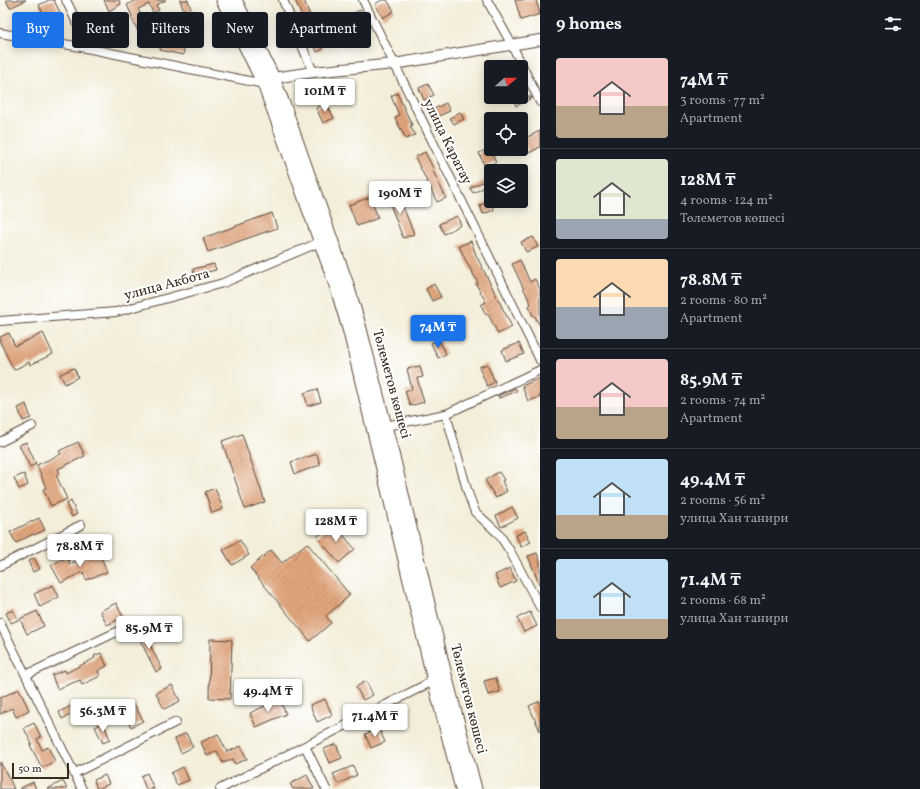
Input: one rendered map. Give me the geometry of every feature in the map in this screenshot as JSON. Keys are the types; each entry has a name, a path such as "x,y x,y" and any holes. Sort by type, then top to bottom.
{"main road":[{"name":"Төлеметов көшесі","path":"223,0 268,81"},
{"name":"Төлеметов көшесі","path":"235,0 268,81 360,328 385,426 440,678 462,789"},
{"name":"Төлеметов көшесі","path":"326,240 337,288 350,332 440,678 474,789"}],"street":[{"path":"66,0 72,13"},
{"path":"283,0 313,72"},
{"name":"улица Каратау","path":"363,0 540,360"},
{"path":"487,0 512,45 540,102"},
{"path":"0,33 72,45"},
{"path":"89,48 268,81 313,72 394,64 540,40"},
{"name":"улица Акбота","path":"0,321 116,312 223,283 326,240"},
{"path":"385,426 446,414 540,370"},
{"path":"446,414 468,493 475,512 499,534 510,551 540,607"},
{"path":"0,442 32,426"},
{"path":"0,566 81,525"},
{"path":"0,623 75,772 82,789"},
{"path":"26,675 124,628"},
{"path":"220,789 440,678"},
{"path":"75,772 176,722"},
{"path":"305,746 326,789"}],"building":[{"path":"6,0 26,0 10,8"},
{"path":"49,0 54,0 60,12 42,12 39,5"},
{"path":"104,0 119,0 121,4 109,11"},
{"path":"137,0 166,0 156,5 159,10 155,12 153,12 149,4 138,9 139,12 137,12 137,29 127,5"},
{"path":"180,0 188,0 192,12 184,12"},
{"path":"295,0 304,0 308,12 300,12"},
{"path":"382,0 387,0 394,11 383,18 375,4"},
{"path":"515,0 536,0 540,14 521,20"},
{"path":"160,48 184,48 183,55 160,50"},
{"path":"315,48 323,48 323,49 317,52"},
{"path":"428,84 434,95 424,100 419,88"},
{"path":"397,93 415,135 406,139 395,118 399,115 391,96"},
{"path":"326,103 334,118 323,123 316,108"},
{"path":"446,103 450,111 434,118 430,111"},
{"path":"460,112 464,119 454,124 450,118"},
{"path":"540,131 540,147 529,153 528,151 528,137"},
{"path":"484,151 484,156 493,156 496,162 484,165 479,153"},
{"path":"425,152 446,198 437,202 415,157"},
{"path":"484,181 484,188 473,193 470,188"},
{"path":"397,192 414,234 403,238 387,196"},
{"path":"370,197 378,218 357,226 349,205"},
{"path":"484,203 484,208 493,208 494,210 483,214 480,205"},
{"path":"272,213 277,228 208,252 203,238"},
{"path":"457,216 461,225 444,234 439,224"},
{"path":"533,237 538,247 526,252 521,242"},
{"path":"471,241 476,255 512,327 498,334 488,314 486,315 481,305 486,302 459,246"},
{"path":"520,260 530,282 535,279 540,289 540,326 535,316 533,316 529,306 531,304 512,264"},
{"path":"214,264 216,270 194,275 193,269"},
{"path":"434,284 441,297 432,301 426,289"},
{"path":"9,333 15,346 43,333 53,354 30,365 29,362 14,370 0,342 0,337"},
{"path":"439,340 446,354 438,358 431,343"},
{"path":"519,343 524,354 506,361 502,350"},
{"path":"487,364 495,382 487,386 479,367"},
{"path":"420,366 423,377 417,378 424,402 410,406 405,391 412,389 407,369"},
{"path":"74,368 78,377 65,384 60,374"},
{"path":"540,378 540,397 528,401 522,386"},
{"path":"515,388 517,391 499,398 498,396"},
{"path":"317,389 321,402 308,406 304,393"},
{"path":"26,404 31,418 23,421 18,408"},
{"path":"242,434 265,502 245,509 222,441"},
{"path":"26,442 36,464 30,467 19,445"},
{"path":"78,442 85,456 58,469 60,474 56,475 67,499 51,506 43,489 46,488 37,465 61,454 59,451"},
{"path":"317,454 320,465 295,474 291,462"},
{"path":"499,472 504,480 502,481 507,491 496,498 485,480"},
{"path":"24,474 28,485 19,489 14,478"},
{"path":"215,488 223,509 212,513 205,492"},
{"path":"71,501 77,514 72,517 66,504"},
{"path":"512,507 518,518 501,527 496,516"},
{"path":"39,518 45,530 34,535 33,534 16,543 10,532"},
{"path":"333,523 355,549 339,563 317,537"},
{"path":"525,531 531,542 521,547 516,535"},
{"path":"240,540 249,555 232,565 223,550"},
{"path":"307,543 350,595 326,616 331,623 310,641 250,568 271,550 282,563"},
{"path":"99,552 107,572 86,580 83,572 61,583 51,565 67,557 70,564"},
{"path":"537,553 540,561 540,586 528,556"},
{"path":"34,558 40,569 33,572 28,561"},
{"path":"510,568 516,581 500,588 495,575"},
{"path":"53,585 59,597 40,607 34,594"},
{"path":"116,603 123,617 107,625 100,611"},
{"path":"13,610 18,620 11,623 6,613"},
{"path":"37,611 44,626 27,634 20,619"},
{"path":"530,612 537,626 524,632 517,618"},
{"path":"142,629 162,669 156,672 136,632"},
{"path":"210,639 232,640 230,699 209,698"},
{"path":"101,653 107,666 98,671 100,676 82,685 80,680 57,689 52,675 65,670 66,673 95,658 94,656"},
{"path":"496,678 500,692 488,695 484,681"},
{"path":"366,681 373,695 363,700 356,687"},
{"path":"172,685 180,701 164,709 156,693"},
{"path":"19,689 29,710 16,717 12,708 0,714 0,698"},
{"path":"279,698 286,714 256,727 250,713 267,705 266,703"},
{"path":"325,699 332,715 317,722 310,705"},
{"path":"540,701 540,731 529,706"},
{"path":"75,704 79,711 62,719 59,712"},
{"path":"134,704 143,721 131,727 122,710"},
{"path":"34,723 41,737 37,739 42,750 48,747 55,761 42,768 30,745 32,744 24,728"},
{"path":"101,724 104,728 105,727 110,740 103,743 95,727"},
{"path":"379,729 385,742 371,748 365,734"},
{"path":"186,733 193,747 181,753 175,739"},
{"path":"218,734 227,752 241,746 247,759 235,764 233,759 223,763 217,751 207,756 201,742"},
{"path":"336,744 342,758 330,763 324,749"},
{"path":"0,762 10,780 14,789 0,789"},
{"path":"353,766 357,775 338,784 333,774"},
{"path":"183,767 189,780 177,785 171,773"},
{"path":"147,773 154,789 146,789 141,776"},
{"path":"105,775 109,784 97,789 94,780"},
{"path":"307,775 314,789 293,789 290,784"},
{"path":"63,781 67,789 47,789"},
{"path":"33,782 36,789 19,789"}]}
